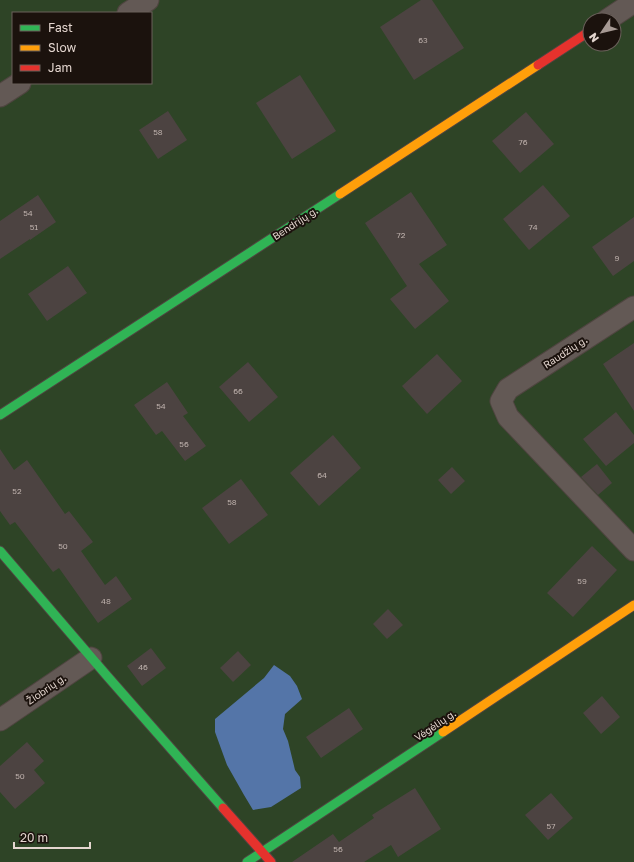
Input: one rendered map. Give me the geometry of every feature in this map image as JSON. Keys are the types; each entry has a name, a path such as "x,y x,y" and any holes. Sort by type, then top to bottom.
{"street":[{"path":"130,12 148,0"},
{"path":"618,12 634,2"},
{"name":"Bendrijų g.","path":"0,415 582,36"},
{"path":"0,96 18,84"},
{"name":"Raudžių g.","path":"634,307 508,389 501,402 508,417 634,550"},
{"path":"0,551 271,862"},
{"name":"Vėgėlių g.","path":"247,862 634,605"},
{"name":"Žiobrių g.","path":"0,720 92,658"}],"green space":[{"path":"0,0 634,0 634,862 0,862"}],"water":[{"path":"274,665 290,676 297,686 302,699 285,714 283,729 288,741 295,770 300,777 301,788 271,807 253,810 227,765 215,732 215,719 264,678"}],"building":[{"path":"421,0 432,0 464,48 414,80 380,27"},
{"path":"300,75 336,131 292,159 256,103"},
{"path":"168,111 187,140 158,159 139,130"},
{"path":"526,112 554,144 520,173 492,141"},
{"path":"543,185 570,216 529,250 503,219"},
{"path":"411,192 447,245 419,264 449,301 415,329 390,299 407,286 365,223"},
{"path":"38,195 56,222 0,259 0,221"},
{"path":"634,217 634,261 613,276 592,247"},
{"path":"68,266 87,293 47,321 28,294"},
{"path":"634,343 634,411 603,364"},
{"path":"437,354 462,381 427,414 402,386"},
{"path":"248,362 278,397 249,422 219,387"},
{"path":"167,382 188,413 183,416 206,446 185,461 162,431 156,435 134,405"},
{"path":"616,412 634,435 634,443 606,466 583,439"},
{"path":"333,435 361,468 319,506 290,473"},
{"path":"0,449 14,470 27,460 65,514 69,511 93,542 81,551 105,585 116,576 132,599 98,623 59,568 53,572 15,522 10,525 0,511"},
{"path":"597,464 612,483 598,495 581,477"},
{"path":"452,467 465,481 451,494 438,480"},
{"path":"241,479 268,515 229,544 202,508"},
{"path":"592,546 617,570 573,617 547,593"},
{"path":"388,609 403,625 387,639 373,624"},
{"path":"151,648 166,668 142,686 127,666"},
{"path":"238,651 251,665 233,682 220,668"},
{"path":"602,696 620,717 601,734 583,713"},
{"path":"349,708 363,729 321,758 306,737"},
{"path":"27,742 44,761 34,770 45,783 15,809 0,792 0,766"},
{"path":"415,788 441,829 398,857 391,845 364,862 292,862 333,834 339,842 374,818 372,815"},
{"path":"551,793 573,818 548,840 525,815"}],"traffic: fast":[{"path":"0,415 340,194"},
{"path":"0,551 223,808"},
{"path":"247,862 443,732"}],"traffic: slow":[{"path":"340,194 538,65"},
{"path":"443,732 634,605"}],"traffic: jam":[{"path":"538,65 582,36"},
{"path":"223,808 271,862"}]}
